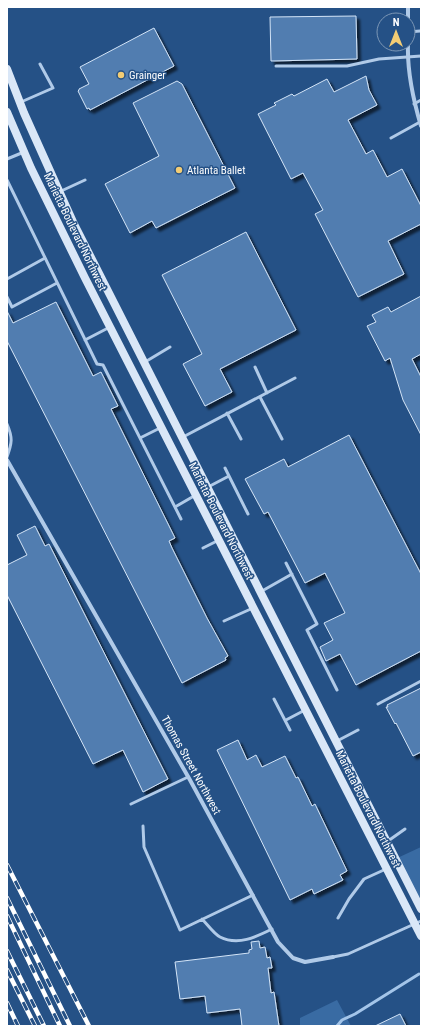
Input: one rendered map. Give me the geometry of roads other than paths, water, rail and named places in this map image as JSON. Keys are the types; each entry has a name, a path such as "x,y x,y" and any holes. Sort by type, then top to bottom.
{"main road":[{"path":"7,69 20,103 73,222 421,909"},
{"name":"Marietta Boulevard Northwest","path":"7,112 49,205 110,327 386,869 418,922 421,936"}],"street":[{"path":"408,52 408,70 414,104 420,124"},
{"name":"Thomas Street Northwest","path":"7,459 188,777 278,942 293,958 305,962 333,957"}],"lane":[{"path":"276,66 347,66 380,59 421,56"},
{"path":"20,103 53,88 40,64"},
{"path":"414,104 421,100"},
{"path":"391,138 420,124"},
{"path":"7,159 24,152"},
{"path":"7,180 97,364 103,364 181,519"},
{"path":"59,192 85,180"},
{"path":"7,279 45,258"},
{"path":"7,297 12,307 57,283"},
{"path":"85,340 110,327"},
{"path":"145,362 170,347"},
{"path":"256,367 267,393"},
{"path":"182,436 295,378"},
{"path":"260,396 282,439"},
{"path":"227,414 241,439"},
{"path":"7,424 11,434 12,444 7,459"},
{"path":"140,438 161,427"},
{"path":"225,468 248,514"},
{"path":"208,487 229,476"},
{"path":"175,506 196,495"},
{"path":"203,548 219,540"},
{"path":"286,563 317,624 307,630 337,690"},
{"path":"260,592 292,574"},
{"path":"224,622 253,608"},
{"path":"378,704 421,681"},
{"path":"274,698 290,730"},
{"path":"286,720 305,710"},
{"path":"335,741 358,730"},
{"path":"131,804 188,777"},
{"path":"143,826 144,847 180,930 253,895"},
{"path":"387,842 405,829"},
{"path":"338,918 349,899 364,879 386,869"},
{"path":"202,919 219,937 237,941 255,937 272,929"},
{"name":"Thomas Street Northwest","path":"333,957 348,954 418,922"}],"waterway":[{"path":"337,1026 342,1020 355,1014 419,974"}],"railway":[{"path":"7,865 89,1026"},
{"path":"7,898 70,1026"},
{"path":"7,916 60,1026"},
{"path":"7,951 44,1026"},
{"path":"7,970 35,1026"},
{"path":"7,1003 18,1026"}],"place":[{"name":"Grainger","path":"121,75"},
{"name":"Atlanta Ballet","path":"179,170"}]}
